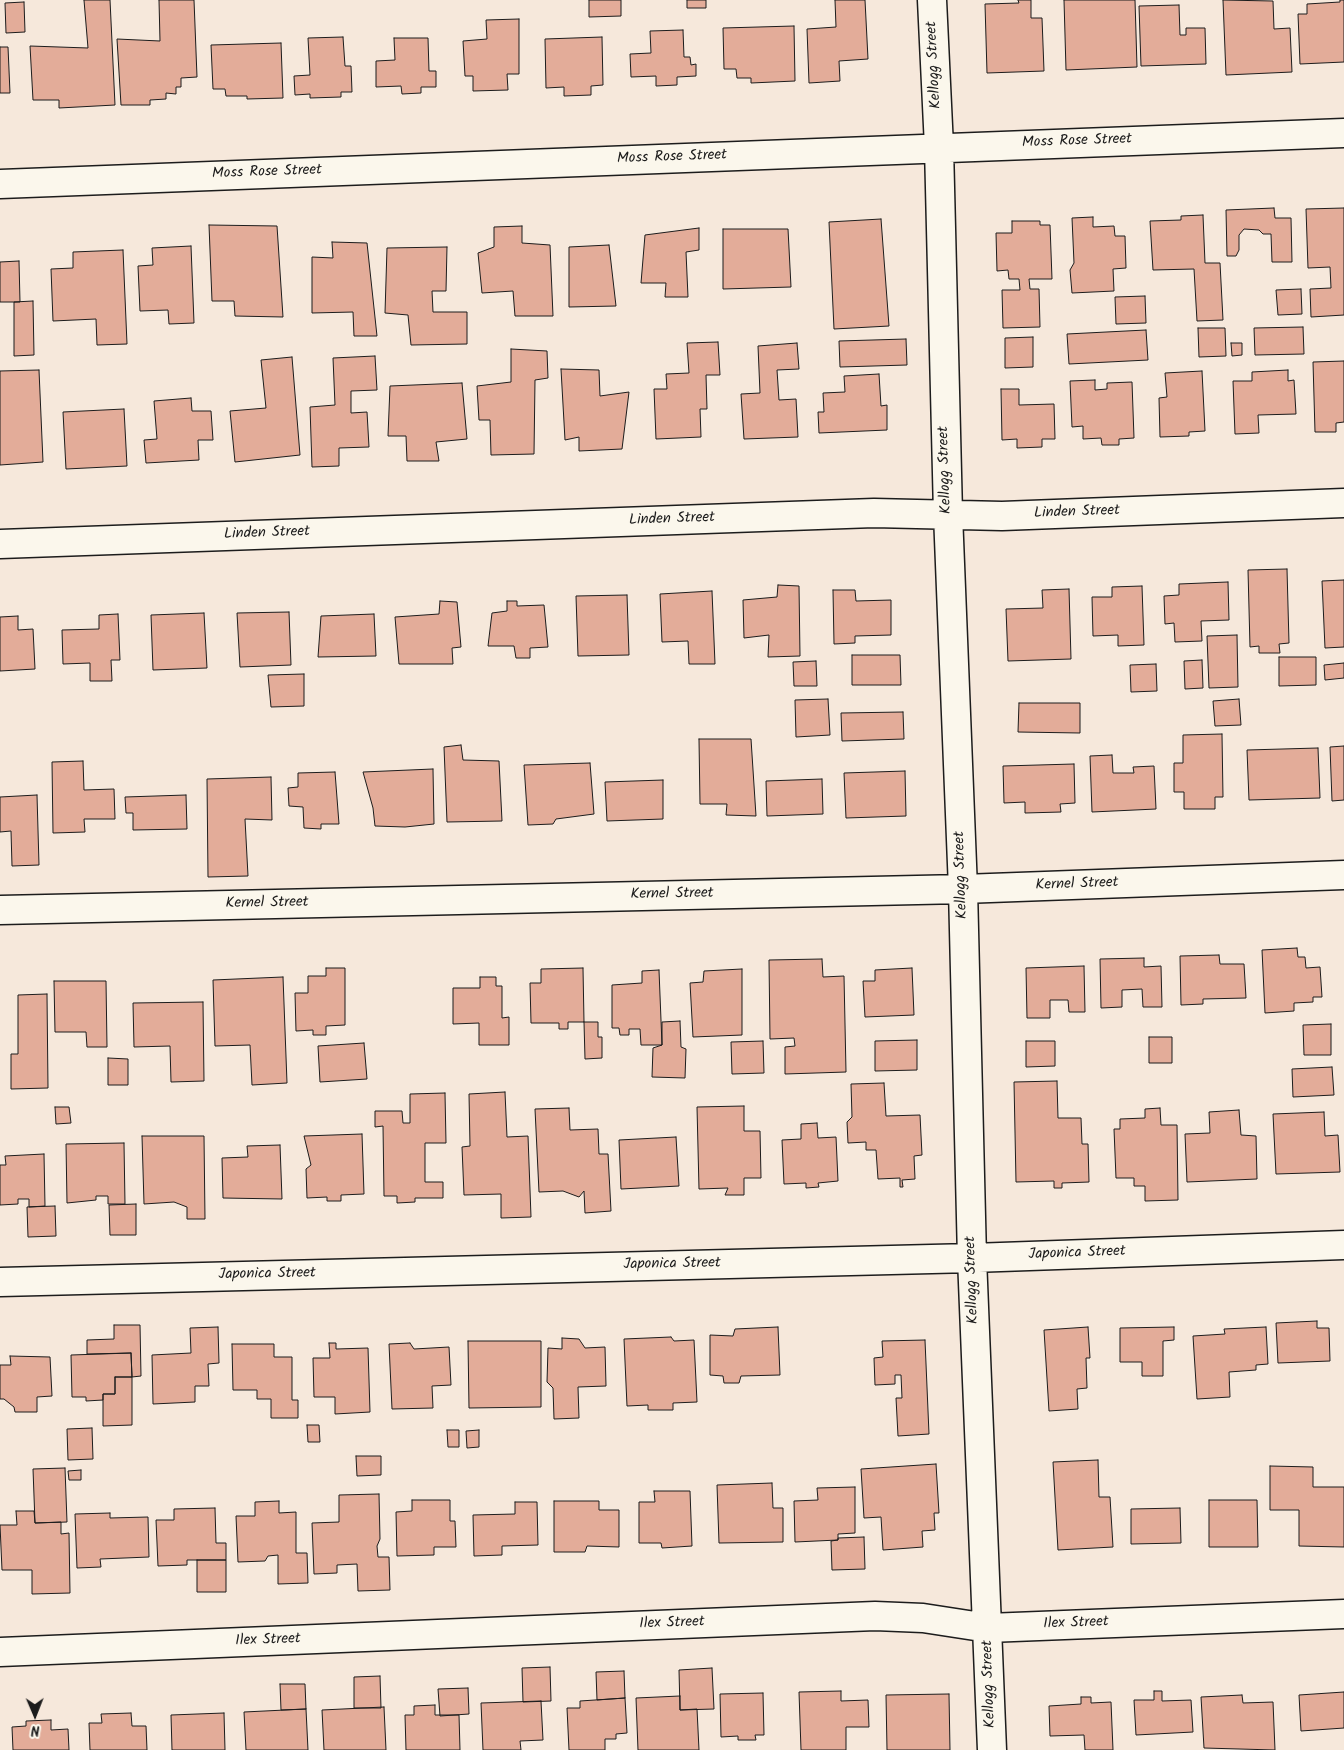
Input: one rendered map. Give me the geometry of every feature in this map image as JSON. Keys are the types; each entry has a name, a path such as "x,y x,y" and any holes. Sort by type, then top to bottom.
{"street":[{"name":"Kellogg Street","path":"932,0 939,147 948,514 963,889 972,1258 992,1750"},
{"name":"Moss Rose Street","path":"0,184 1344,133"},
{"name":"Linden Street","path":"0,544 874,513 1002,516 1344,503"},
{"name":"Kernel Street","path":"0,910 963,889 1344,875"},
{"name":"Japonica Street","path":"0,1282 972,1258 1344,1244"},
{"name":"Ilex Street","path":"0,1652 875,1616 922,1618 988,1628 1344,1614"}],"building":[{"path":"84,0 110,0 115,105 59,108 59,100 33,100 30,46 88,48"},
{"path":"159,0 194,0 197,77 181,78 181,87 176,87 176,94 166,93 166,99 150,100 150,105 121,105 117,39 160,41"},
{"path":"589,0 621,0 621,16 589,17"},
{"path":"687,0 706,0 706,8 687,8"},
{"path":"835,0 865,0 868,59 839,61 840,81 809,83 807,29 836,27"},
{"path":"1018,0 1031,0 1031,18 1042,18 1044,71 987,73 985,4 1019,3"},
{"path":"1064,0 1135,0 1137,67 1066,70"},
{"path":"1223,0 1273,1 1274,29 1290,28 1292,72 1226,75"},
{"path":"1340,0 1344,0 1344,62 1300,64 1298,14 1307,14 1307,4 1340,2"},
{"path":"24,2 25,32 6,33 5,3"},
{"path":"1179,5 1180,35 1186,35 1186,28 1205,28 1206,64 1141,66 1139,6"},
{"path":"519,19 519,74 507,74 508,90 473,91 473,76 465,76 463,41 487,39 486,20"},
{"path":"794,26 795,81 751,83 751,78 737,78 736,69 724,69 723,28"},
{"path":"683,30 684,57 690,57 691,65 696,64 696,76 677,77 677,85 656,86 656,76 631,77 630,54 651,53 650,31"},
{"path":"343,37 345,66 351,66 352,92 341,92 341,97 310,98 310,94 295,95 294,76 310,75 308,38"},
{"path":"602,37 603,85 591,86 591,95 564,96 564,87 546,88 545,39"},
{"path":"394,38 428,38 429,71 436,71 436,87 421,87 421,93 402,94 401,86 376,87 376,61 395,60"},
{"path":"281,43 283,98 247,99 247,96 226,96 225,89 213,89 211,45"},
{"path":"0,47 8,47 10,93 0,93"},
{"path":"1274,208 1275,218 1291,218 1292,262 1272,262 1271,234 1263,234 1259,230 1244,229 1239,235 1239,250 1236,256 1227,256 1226,210"},
{"path":"1344,208 1344,315 1311,317 1310,289 1331,288 1330,267 1308,268 1306,209"},
{"path":"1203,215 1205,263 1220,263 1223,320 1197,321 1194,269 1153,270 1150,221 1181,220 1181,216"},
{"path":"1093,217 1093,227 1114,226 1115,236 1125,236 1126,268 1113,269 1114,291 1072,293 1070,270 1074,263 1072,218"},
{"path":"881,219 889,326 834,329 829,222"},
{"path":"1012,221 1040,221 1040,225 1050,225 1052,279 1029,279 1030,289 1039,289 1040,327 1003,328 1002,290 1020,290 1019,279 1009,279 1008,270 997,271 996,233 1012,233"},
{"path":"209,225 277,226 283,317 235,316 234,301 212,301"},
{"path":"522,226 522,243 550,245 553,316 515,316 513,291 482,293 478,253 494,247 494,227"},
{"path":"699,228 699,250 686,252 688,297 665,297 666,283 641,283 645,235"},
{"path":"723,229 788,229 791,287 723,289"},
{"path":"332,242 367,243 377,336 354,336 353,312 312,313 312,257 333,258"},
{"path":"609,245 616,306 569,307 569,247"},
{"path":"191,246 194,323 169,324 168,310 140,311 138,266 153,265 152,248"},
{"path":"447,247 446,291 432,291 433,312 467,312 467,344 411,345 408,315 385,313 387,248"},
{"path":"123,250 127,344 97,345 96,319 53,321 51,269 73,268 73,252"},
{"path":"19,261 20,302 0,302 0,262"},
{"path":"1301,289 1302,314 1278,315 1276,290"},
{"path":"1145,296 1146,323 1116,324 1115,297"},
{"path":"33,301 34,355 14,356 14,302"},
{"path":"1303,327 1304,354 1255,355 1254,328"},
{"path":"1198,328 1225,328 1226,356 1199,357"},
{"path":"1146,330 1148,360 1069,364 1067,334"},
{"path":"1033,337 1033,367 1005,368 1005,338"},
{"path":"906,339 907,365 840,367 839,341"},
{"path":"718,342 720,375 706,375 707,409 700,409 701,437 656,439 654,389 667,389 666,374 689,373 687,343"},
{"path":"797,343 799,369 777,370 779,400 796,399 798,437 744,439 741,394 760,393 758,346"},
{"path":"1231,343 1242,343 1242,355 1232,356"},
{"path":"511,349 547,351 548,378 535,380 534,454 491,455 490,420 479,420 477,386 511,382"},
{"path":"375,356 377,390 351,391 351,413 367,412 369,447 339,448 339,466 312,467 310,407 335,405 333,358"},
{"path":"292,357 300,455 235,462 230,411 266,408 261,360"},
{"path":"1344,361 1344,422 1336,423 1336,432 1315,432 1313,362"},
{"path":"561,369 599,370 600,396 629,392 622,449 579,451 579,437 565,440"},
{"path":"39,370 43,462 0,465 0,371"},
{"path":"1288,370 1288,381 1294,380 1296,414 1258,415 1259,433 1235,434 1233,381 1252,381 1252,372"},
{"path":"1202,371 1205,431 1189,432 1189,436 1160,437 1159,398 1167,397 1165,373"},
{"path":"879,374 881,406 887,405 887,430 819,433 818,412 824,412 823,393 845,392 844,376"},
{"path":"1095,380 1095,390 1107,389 1107,383 1132,382 1134,438 1119,439 1119,445 1102,445 1101,438 1083,439 1083,426 1072,427 1070,381"},
{"path":"462,383 467,439 436,442 439,461 407,461 406,436 388,436 390,386"},
{"path":"1001,389 1019,389 1019,405 1054,404 1055,439 1042,439 1042,447 1017,448 1017,439 1002,440"},
{"path":"191,398 192,411 211,411 213,440 198,440 199,460 146,463 144,440 157,439 154,401"},
{"path":"124,409 127,466 66,469 63,412"},
{"path":"1287,569 1289,643 1279,644 1280,653 1259,653 1259,646 1250,647 1248,570"},
{"path":"1344,580 1344,647 1325,648 1322,581"},
{"path":"1228,582 1229,620 1201,621 1202,641 1175,642 1174,623 1165,624 1164,596 1179,595 1179,584"},
{"path":"778,585 799,586 800,656 768,657 769,635 744,638 743,600 777,597"},
{"path":"1142,586 1144,645 1118,646 1118,635 1093,636 1092,597 1112,597 1112,587"},
{"path":"1069,589 1071,659 1008,661 1006,609 1043,608 1042,590"},
{"path":"833,590 855,590 856,601 891,600 891,635 855,636 855,643 834,644"},
{"path":"712,591 715,664 689,664 688,641 662,642 660,594"},
{"path":"627,595 629,655 578,656 576,596"},
{"path":"440,601 457,602 461,647 452,648 453,664 399,664 395,617 439,614"},
{"path":"507,601 517,601 517,606 544,605 548,647 530,648 530,658 516,658 514,646 488,646 492,613 507,611"},
{"path":"289,612 291,665 240,667 237,613"},
{"path":"204,613 207,668 153,670 151,615"},
{"path":"118,614 120,660 111,660 112,681 90,681 90,663 63,664 62,630 99,629 99,615"},
{"path":"374,614 376,656 318,657 321,616"},
{"path":"18,616 18,630 33,629 35,669 0,671 0,617"},
{"path":"1237,635 1238,687 1209,688 1207,636"},
{"path":"852,655 900,655 901,685 852,685"},
{"path":"1279,657 1316,657 1316,685 1279,686"},
{"path":"1202,660 1203,688 1185,689 1184,661"},
{"path":"816,661 817,686 794,686 793,662"},
{"path":"1344,663 1344,678 1325,680 1324,665"},
{"path":"1156,664 1157,691 1131,692 1130,665"},
{"path":"304,674 304,706 271,707 268,675"},
{"path":"828,699 830,735 796,737 795,700"},
{"path":"1239,699 1241,725 1215,726 1213,701"},
{"path":"1019,703 1080,703 1080,733 1018,732"},
{"path":"903,712 904,739 842,741 841,713"},
{"path":"1222,734 1223,797 1215,797 1215,809 1184,809 1184,792 1174,792 1174,763 1183,763 1183,735"},
{"path":"699,739 751,739 756,816 726,815 727,804 700,804"},
{"path":"461,745 463,760 499,761 502,821 447,822 444,747"},
{"path":"1344,746 1344,800 1332,801 1330,747"},
{"path":"1318,748 1320,798 1249,800 1247,750"},
{"path":"1112,755 1113,773 1134,773 1133,767 1154,766 1156,809 1092,812 1090,756"},
{"path":"83,761 84,790 114,789 115,819 84,819 85,832 53,833 52,762"},
{"path":"590,763 594,814 556,819 553,824 528,825 524,765"},
{"path":"1074,764 1075,803 1060,804 1061,812 1025,813 1025,802 1004,803 1003,766"},
{"path":"433,769 434,824 405,827 375,826 373,808 363,772"},
{"path":"905,771 906,816 846,818 844,773"},
{"path":"335,772 339,824 321,824 321,829 304,828 303,807 289,806 288,788 298,787 298,773"},
{"path":"271,777 272,820 245,819 248,876 208,877 207,779"},
{"path":"822,779 823,814 767,816 766,781"},
{"path":"663,780 663,819 607,821 605,782"},
{"path":"37,795 39,865 12,866 11,831 0,832 0,797"},
{"path":"186,795 187,829 133,830 133,813 126,813 125,797"},
{"path":"1297,948 1298,957 1305,957 1306,968 1320,967 1322,997 1313,997 1313,1002 1294,1003 1294,1011 1265,1013 1262,950"},
{"path":"1219,955 1220,964 1244,964 1246,998 1203,999 1203,1004 1181,1005 1180,956"},
{"path":"1144,958 1144,967 1161,966 1162,1007 1143,1007 1142,989 1122,990 1122,1007 1101,1008 1100,959"},
{"path":"822,959 823,977 844,976 846,1072 785,1074 785,1047 795,1046 794,1038 770,1039 769,960"},
{"path":"1084,966 1085,1012 1069,1012 1068,1000 1050,1000 1050,1018 1027,1018 1026,968"},
{"path":"326,968 345,968 345,1025 326,1026 326,1035 313,1035 313,1030 296,1031 295,993 308,993 308,976 326,976"},
{"path":"583,968 584,1022 568,1022 568,1029 559,1029 559,1023 531,1023 530,983 541,983 541,969"},
{"path":"912,968 914,1015 865,1017 863,981 875,981 875,970"},
{"path":"742,969 742,1035 693,1037 690,983 703,982 704,971"},
{"path":"659,970 662,1045 641,1045 640,1029 629,1029 629,1035 620,1035 619,1028 612,1028 612,985 642,983 642,971"},
{"path":"283,977 287,1083 252,1085 250,1045 215,1046 213,980"},
{"path":"480,977 496,977 496,986 502,986 502,1018 509,1017 509,1045 479,1045 479,1023 453,1024 453,988 480,988"},
{"path":"54,981 106,981 107,1047 87,1047 86,1032 55,1032"},
{"path":"47,994 48,1088 11,1089 11,1054 18,1054 18,995"},
{"path":"203,1002 204,1081 171,1082 170,1046 134,1047 133,1003"},
{"path":"680,1021 681,1047 686,1049 685,1078 652,1077 653,1048 662,1045 662,1022"},
{"path":"584,1022 598,1022 598,1037 602,1037 602,1058 585,1059"},
{"path":"1331,1024 1331,1055 1304,1055 1303,1025"},
{"path":"1149,1037 1172,1037 1172,1063 1149,1063"},
{"path":"917,1040 917,1070 875,1071 875,1041"},
{"path":"763,1041 764,1073 732,1074 731,1042"},
{"path":"1026,1041 1055,1041 1055,1066 1026,1067"},
{"path":"364,1043 367,1079 320,1082 318,1046"},
{"path":"108,1058 128,1059 128,1085 108,1085"},
{"path":"1332,1067 1334,1095 1293,1097 1292,1069"},
{"path":"1057,1081 1058,1118 1081,1118 1082,1144 1088,1144 1089,1182 1062,1183 1062,1188 1054,1188 1054,1181 1016,1182 1014,1082"},
{"path":"884,1083 886,1116 920,1115 922,1155 914,1156 915,1179 902,1180 903,1187 900,1187 900,1178 878,1179 876,1150 866,1150 866,1142 848,1143 847,1122 852,1117 851,1084"},
{"path":"505,1092 507,1137 528,1136 531,1217 501,1218 501,1194 464,1195 462,1147 470,1146 469,1094"},
{"path":"445,1093 446,1143 425,1143 425,1182 443,1182 443,1198 415,1198 415,1202 397,1203 397,1196 384,1196 383,1126 375,1127 375,1111 402,1111 403,1123 410,1123 410,1094"},
{"path":"744,1106 744,1131 760,1131 761,1178 744,1178 744,1195 725,1195 728,1188 699,1189 697,1107"},
{"path":"55,1107 69,1107 71,1123 56,1124"},
{"path":"569,1108 570,1130 598,1129 599,1154 608,1154 611,1211 585,1213 584,1191 579,1197 563,1191 539,1192 535,1109"},
{"path":"1160,1108 1161,1125 1177,1125 1178,1200 1145,1201 1145,1186 1134,1186 1134,1178 1116,1178 1114,1129 1120,1129 1120,1119 1145,1118 1145,1109"},
{"path":"1239,1110 1241,1135 1256,1136 1257,1179 1187,1182 1185,1134 1210,1133 1209,1112"},
{"path":"1324,1112 1325,1136 1338,1135 1340,1172 1276,1174 1273,1114"},
{"path":"817,1123 818,1138 836,1137 838,1181 818,1183 819,1187 806,1188 806,1183 784,1184 782,1140 801,1139 801,1124"},
{"path":"362,1134 364,1194 341,1195 341,1201 327,1201 327,1197 307,1198 306,1169 311,1165 304,1136"},
{"path":"142,1136 204,1136 205,1219 187,1219 187,1207 174,1202 144,1204"},
{"path":"676,1137 679,1186 621,1189 619,1140"},
{"path":"124,1143 125,1204 108,1204 108,1196 96,1196 96,1200 67,1203 66,1144"},
{"path":"280,1145 282,1199 223,1198 222,1158 248,1157 247,1146"},
{"path":"44,1154 45,1206 29,1207 29,1199 18,1199 18,1204 0,1205 0,1165 6,1165 5,1156"},
{"path":"136,1204 136,1235 110,1235 109,1205"},
{"path":"55,1206 56,1236 28,1237 27,1207"},
{"path":"1317,1321 1317,1328 1329,1328 1330,1361 1278,1363 1276,1323"},
{"path":"114,1325 140,1325 141,1376 132,1377 131,1353 87,1354 87,1340 114,1339"},
{"path":"218,1327 219,1363 208,1364 209,1386 195,1386 195,1402 153,1404 152,1355 191,1353 190,1328"},
{"path":"778,1327 780,1375 741,1376 739,1383 724,1383 723,1376 710,1375 710,1335 733,1336 735,1329"},
{"path":"1088,1327 1090,1358 1086,1358 1087,1388 1077,1389 1078,1409 1049,1411 1044,1330"},
{"path":"1174,1327 1174,1340 1163,1341 1163,1376 1142,1376 1142,1362 1120,1362 1120,1328"},
{"path":"1266,1327 1268,1364 1256,1365 1256,1370 1229,1372 1230,1397 1197,1399 1193,1336 1225,1334 1224,1329"},
{"path":"671,1337 674,1341 694,1340 697,1402 673,1403 673,1410 648,1410 648,1405 627,1406 624,1339"},
{"path":"562,1338 579,1339 585,1348 605,1347 606,1386 578,1387 579,1418 554,1419 553,1388 547,1382 548,1348 562,1349"},
{"path":"925,1340 929,1434 898,1436 896,1398 902,1398 901,1375 895,1375 895,1384 875,1385 874,1358 883,1357 882,1341"},
{"path":"468,1341 541,1341 541,1407 469,1408"},
{"path":"329,1343 336,1343 336,1349 368,1348 370,1412 335,1414 335,1397 314,1397 313,1358 330,1358"},
{"path":"410,1343 414,1349 449,1347 451,1385 432,1386 433,1408 392,1409 389,1344"},
{"path":"232,1344 274,1344 274,1357 292,1357 292,1400 298,1400 298,1418 271,1418 271,1399 257,1399 257,1390 233,1390"},
{"path":"131,1353 132,1377 115,1377 115,1394 103,1394 103,1400 86,1401 86,1397 72,1397 71,1355"},
{"path":"10,1356 50,1357 52,1396 37,1397 37,1412 15,1412 14,1407 4,1399 0,1399 0,1365 11,1365"},
{"path":"115,1377 132,1377 132,1425 103,1426 103,1394 115,1394"},
{"path":"307,1425 319,1425 320,1442 308,1442"},
{"path":"92,1428 93,1459 68,1460 67,1429"},
{"path":"447,1430 459,1430 459,1447 448,1447"},
{"path":"479,1430 479,1447 467,1448 466,1431"},
{"path":"356,1456 381,1456 381,1475 357,1476"},
{"path":"1098,1460 1099,1497 1110,1497 1113,1547 1058,1550 1053,1462"},
{"path":"936,1464 939,1513 934,1513 935,1530 922,1531 923,1547 883,1550 881,1517 864,1518 861,1469"},
{"path":"1270,1466 1313,1467 1313,1487 1344,1487 1344,1547 1299,1546 1299,1510 1270,1510"},
{"path":"65,1468 67,1522 35,1523 33,1469"},
{"path":"81,1470 81,1480 69,1480 68,1471"},
{"path":"772,1483 773,1508 783,1508 783,1542 719,1543 717,1485"},
{"path":"855,1487 855,1533 838,1534 838,1540 795,1542 794,1501 818,1500 817,1488"},
{"path":"654,1491 690,1491 692,1546 662,1548 661,1543 639,1543 639,1502 655,1502"},
{"path":"379,1494 380,1539 377,1546 378,1557 389,1557 390,1590 358,1591 357,1564 337,1565 337,1573 314,1574 312,1523 339,1522 339,1495"},
{"path":"412,1500 450,1500 450,1521 455,1521 456,1547 434,1547 434,1555 397,1556 396,1512 412,1511"},
{"path":"1209,1500 1257,1500 1258,1547 1209,1547"},
{"path":"279,1501 279,1513 296,1512 296,1553 307,1553 308,1583 278,1584 278,1555 268,1556 265,1561 238,1562 236,1516 255,1516 255,1502"},
{"path":"554,1501 599,1501 599,1510 619,1510 619,1547 587,1546 585,1552 554,1552"},
{"path":"515,1502 537,1502 538,1545 502,1546 502,1555 474,1556 473,1515 515,1514"},
{"path":"215,1508 216,1543 226,1543 226,1560 187,1560 187,1565 158,1566 156,1520 174,1520 174,1509"},
{"path":"1180,1508 1181,1543 1131,1544 1131,1509"},
{"path":"16,1511 34,1511 35,1523 61,1522 61,1534 69,1533 70,1593 32,1594 32,1570 2,1570 0,1525 17,1525"},
{"path":"110,1513 110,1518 148,1517 149,1557 100,1559 101,1567 77,1568 75,1514"},
{"path":"864,1537 865,1569 832,1570 831,1541 838,1540 838,1538"},
{"path":"197,1560 226,1560 226,1592 197,1592"},
{"path":"550,1667 551,1701 523,1702 522,1668"},
{"path":"712,1668 714,1709 680,1710 679,1670"},
{"path":"624,1671 625,1698 597,1700 596,1672"},
{"path":"380,1676 381,1708 354,1708 354,1677"},
{"path":"280,1684 305,1684 306,1709 281,1710"},
{"path":"468,1688 469,1714 440,1716 438,1689"},
{"path":"841,1691 841,1701 868,1700 869,1727 846,1727 846,1750 801,1750 799,1692"},
{"path":"1154,1691 1162,1691 1162,1701 1191,1700 1193,1732 1136,1735 1134,1700 1154,1700"},
{"path":"1344,1692 1344,1728 1301,1731 1299,1695"},
{"path":"763,1693 764,1735 755,1735 756,1740 738,1740 738,1736 721,1737 720,1694"},
{"path":"949,1694 950,1750 887,1750 886,1695"},
{"path":"1242,1695 1243,1703 1273,1702 1275,1750 1204,1748 1201,1697"},
{"path":"680,1696 680,1710 697,1709 699,1750 638,1750 636,1698"},
{"path":"1081,1697 1091,1697 1091,1703 1111,1702 1113,1750 1085,1750 1084,1735 1050,1736 1049,1706 1081,1704"},
{"path":"625,1698 627,1733 616,1734 616,1739 605,1739 605,1750 569,1750 567,1708 580,1708 580,1701"},
{"path":"541,1701 543,1740 520,1741 521,1750 483,1750 481,1703"},
{"path":"435,1705 435,1715 459,1715 460,1750 406,1750 405,1715 414,1715 414,1706"},
{"path":"384,1707 386,1750 324,1750 322,1710"},
{"path":"306,1709 308,1750 246,1750 244,1712"},
{"path":"131,1713 132,1726 146,1726 147,1750 90,1750 89,1723 102,1723 101,1714"},
{"path":"224,1713 225,1750 172,1750 171,1715"},
{"path":"51,1720 51,1730 68,1729 69,1750 13,1750 12,1727 26,1726 26,1721"}]}
